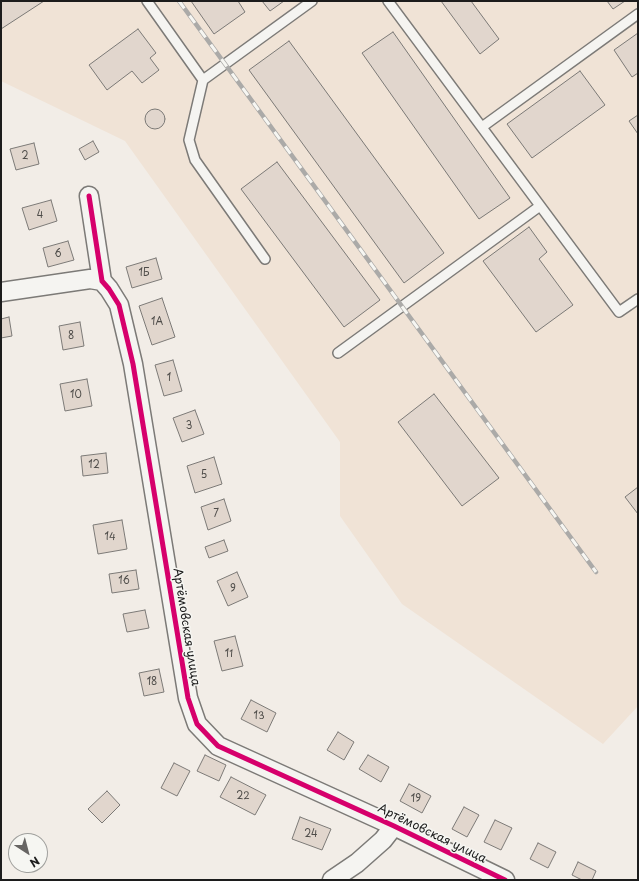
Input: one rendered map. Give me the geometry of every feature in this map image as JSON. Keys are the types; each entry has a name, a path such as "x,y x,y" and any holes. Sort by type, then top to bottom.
{"street":[{"name":"Артёмовская улица","path":"89,196 102,282 109,289 119,305 132,364 188,698 196,724 218,746 394,826 505,880"},
{"path":"1,292 90,279 102,282"},
{"path":"332,880 357,863 383,840 394,826"}],"lane":[{"path":"147,1 203,80"},
{"path":"265,259 195,160 191,151 190,140 203,80 312,1"},
{"path":"388,1 620,312 638,299"},
{"path":"482,127 638,14"},
{"path":"338,354 540,206"}],"shaded area":[{"path":"1,1 638,1 638,706 603,744 402,604 340,516 340,442 125,141 1,81"}],"building":[{"path":"1,1 44,1 1,29"},
{"path":"191,1 238,1 245,12 214,34"},
{"path":"262,1 284,1 270,11"},
{"path":"441,1 471,1 499,39 480,54"},
{"path":"607,1 625,1 613,9"},
{"path":"138,29 156,53 150,58 159,70 142,83 132,71 107,90 89,65"},
{"path":"393,32 510,198 479,219 362,53"},
{"path":"638,33 638,73 632,77 614,50"},
{"path":"289,41 444,253 404,283 249,70"},
{"path":"580,71 605,105 532,158 507,124"},
{"path":"155,109 162,112 165,119 162,126 155,129 148,126 145,119 148,112"},
{"path":"638,115 638,134 629,121"},
{"path":"93,141 99,152 85,160 79,149"},
{"path":"34,143 39,164 16,170 10,149"},
{"path":"277,162 380,300 344,327 241,189"},
{"path":"51,200 57,221 29,230 22,208"},
{"path":"529,227 547,252 539,259 573,305 536,332 483,261"},
{"path":"68,241 74,260 48,267 43,248"},
{"path":"156,258 162,279 132,288 126,267"},
{"path":"162,298 175,337 152,345 139,306"},
{"path":"9,317 12,336 1,338 1,319"},
{"path":"80,322 84,346 63,350 59,326"},
{"path":"173,360 182,391 164,396 155,365"},
{"path":"87,379 92,406 65,411 60,384"},
{"path":"434,394 499,478 462,506 398,422"},
{"path":"195,410 204,434 182,442 173,418"},
{"path":"106,453 108,473 83,476 81,456"},
{"path":"214,457 222,484 195,493 187,466"},
{"path":"638,487 638,514 625,497"},
{"path":"224,499 231,521 208,530 201,507"},
{"path":"122,520 127,549 98,554 93,525"},
{"path":"224,540 228,551 209,558 205,547"},
{"path":"136,570 139,589 112,593 109,574"},
{"path":"237,572 248,597 228,606 217,581"},
{"path":"145,610 149,628 127,632 123,614"},
{"path":"235,636 243,666 222,671 214,641"},
{"path":"159,669 164,692 144,696 139,673"},
{"path":"251,700 276,713 267,732 241,719"},
{"path":"338,732 354,742 344,760 327,750"},
{"path":"205,755 226,765 219,781 197,771"},
{"path":"368,755 389,767 381,782 359,769"},
{"path":"174,763 190,771 177,796 161,788"},
{"path":"231,777 266,795 255,815 220,797"},
{"path":"409,784 431,796 422,813 400,801"},
{"path":"107,791 120,805 102,823 88,809"},
{"path":"464,807 479,815 467,837 452,829"},
{"path":"300,817 331,829 322,850 292,839"},
{"path":"495,820 512,828 501,850 484,842"},
{"path":"538,843 556,852 548,868 530,859"},
{"path":"578,862 596,871 592,880 582,880 572,875"}],"railway":[{"path":"179,1 596,572"}],"cycle path":[{"path":"89,196 102,281 119,305 133,364 188,698 197,724 218,746 394,826 505,880"}]}
